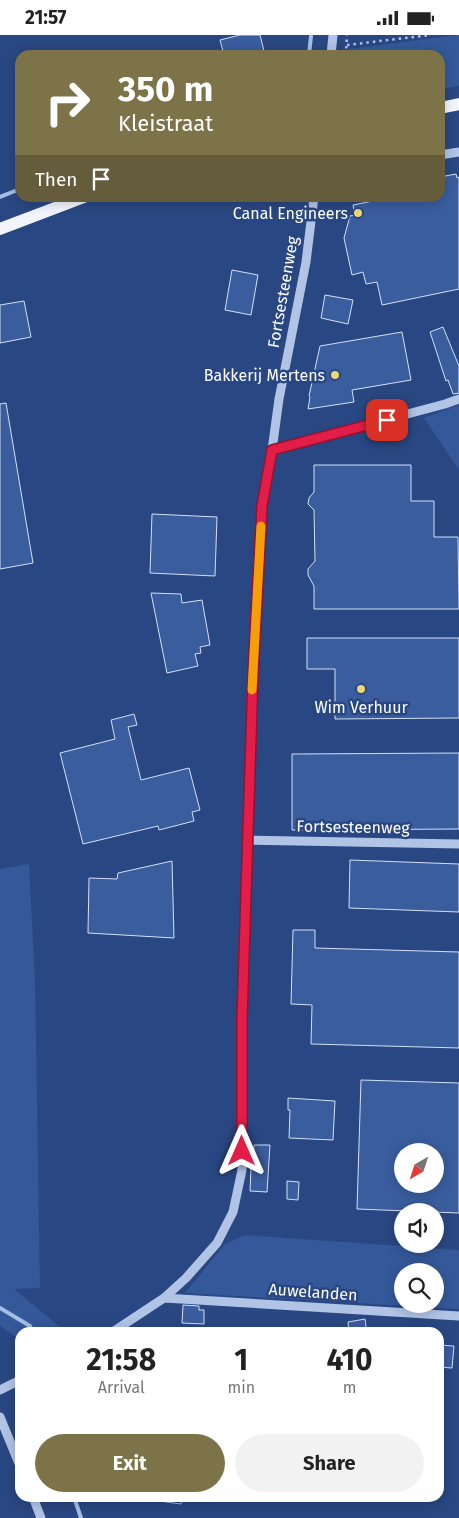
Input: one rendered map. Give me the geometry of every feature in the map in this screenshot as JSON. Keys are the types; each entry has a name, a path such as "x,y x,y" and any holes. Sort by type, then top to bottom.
{"main road":[{"path":"445,107 459,104"},
{"path":"0,229 71,202"}],"street":[{"path":"332,50 333,35"},
{"path":"445,154 459,152"},
{"name":"Fortsesteenweg","path":"120,1327 164,1298 186,1278 217,1243 233,1212 242,1170 242,1019 247,840 262,506 279,399 306,262 313,202"},
{"path":"272,450 459,399"},
{"name":"Fortsesteenweg","path":"247,840 459,844"},
{"name":"Auwelanden","path":"164,1298 459,1317"},
{"path":"0,1390 15,1382"},
{"path":"0,1417 15,1454"},
{"path":"35,1502 41,1518"}],"path":[{"path":"346,50 348,35"},
{"path":"347,45 430,35"}],"shaded area":[{"path":"459,35 459,86 445,88 445,50 349,49"},
{"path":"459,405 459,470 424,418"},
{"path":"29,864 35,979 40,1288 14,1289 60,1327 15,1327 15,1336 0,1326 0,869"},
{"path":"245,1235 394,1245 394,1253 444,1253 444,1249 459,1250 459,1309 444,1308 444,1263 394,1263 394,1305 185,1293 225,1244"}],"building":[{"path":"240,35 260,35 264,50 223,50 220,40"},
{"path":"456,174 457,178 459,177 459,289 382,305 377,282 366,284 363,272 352,275 344,238 350,216 355,215 353,205 368,202 445,202 445,176"},
{"path":"232,270 258,275 251,315 225,310"},
{"path":"325,295 353,300 348,324 321,318"},
{"path":"24,301 31,337 0,343 0,305"},
{"path":"443,327 459,366 459,393 453,394 448,380 446,381 430,332"},
{"path":"402,332 411,380 352,390 354,402 308,409 320,346"},
{"path":"6,403 33,563 0,569 0,404"},
{"path":"314,465 411,465 411,501 434,501 434,537 458,537 459,609 314,609 314,586 308,575 308,569 315,561 314,510 308,504 309,498 314,492"},
{"path":"152,514 217,517 215,576 150,573"},
{"path":"151,593 181,594 182,603 202,600 210,645 200,647 201,653 195,654 198,666 167,673"},
{"path":"307,638 459,638 459,718 335,719 335,669 307,669"},
{"path":"134,714 137,725 128,727 141,780 189,768 200,810 192,812 194,821 159,830 158,826 83,844 60,753 115,739 111,720"},
{"path":"459,753 459,829 292,830 292,754"},
{"path":"350,860 459,864 459,912 349,908"},
{"path":"172,861 174,938 88,933 89,878 117,879 118,873"},
{"path":"293,930 315,930 315,948 459,952 459,1048 311,1044 312,1005 291,1004"},
{"path":"361,1080 459,1083 459,1213 444,1212 444,1203 394,1203 394,1210 357,1209"},
{"path":"288,1098 335,1101 333,1140 289,1138 290,1110 288,1110"},
{"path":"254,1145 270,1145 267,1192 250,1191 251,1167 254,1167"},
{"path":"287,1181 299,1182 298,1200 287,1199"},
{"path":"183,1305 199,1306 199,1310 204,1310 204,1324 182,1323"},
{"path":"365,1319 366,1327 348,1327 348,1322"},
{"path":"444,1345 454,1346 452,1368 444,1367"}],"waterway":[{"path":"310,50 311,36"},
{"path":"0,197 15,191"},
{"path":"0,1308 30,1327"},
{"path":"76,1502 81,1518"}],"slow traffic":[{"path":"252,690 261,526"}],"place":[{"name":"Canal Engineers","path":"358,213"},
{"name":"Bakkerij Mertens","path":"335,375"},
{"name":"Wim Verhuur","path":"361,689"}],"route":[{"path":"242,1151 242,1019 253,675 262,506 272,450 387,420"}]}
